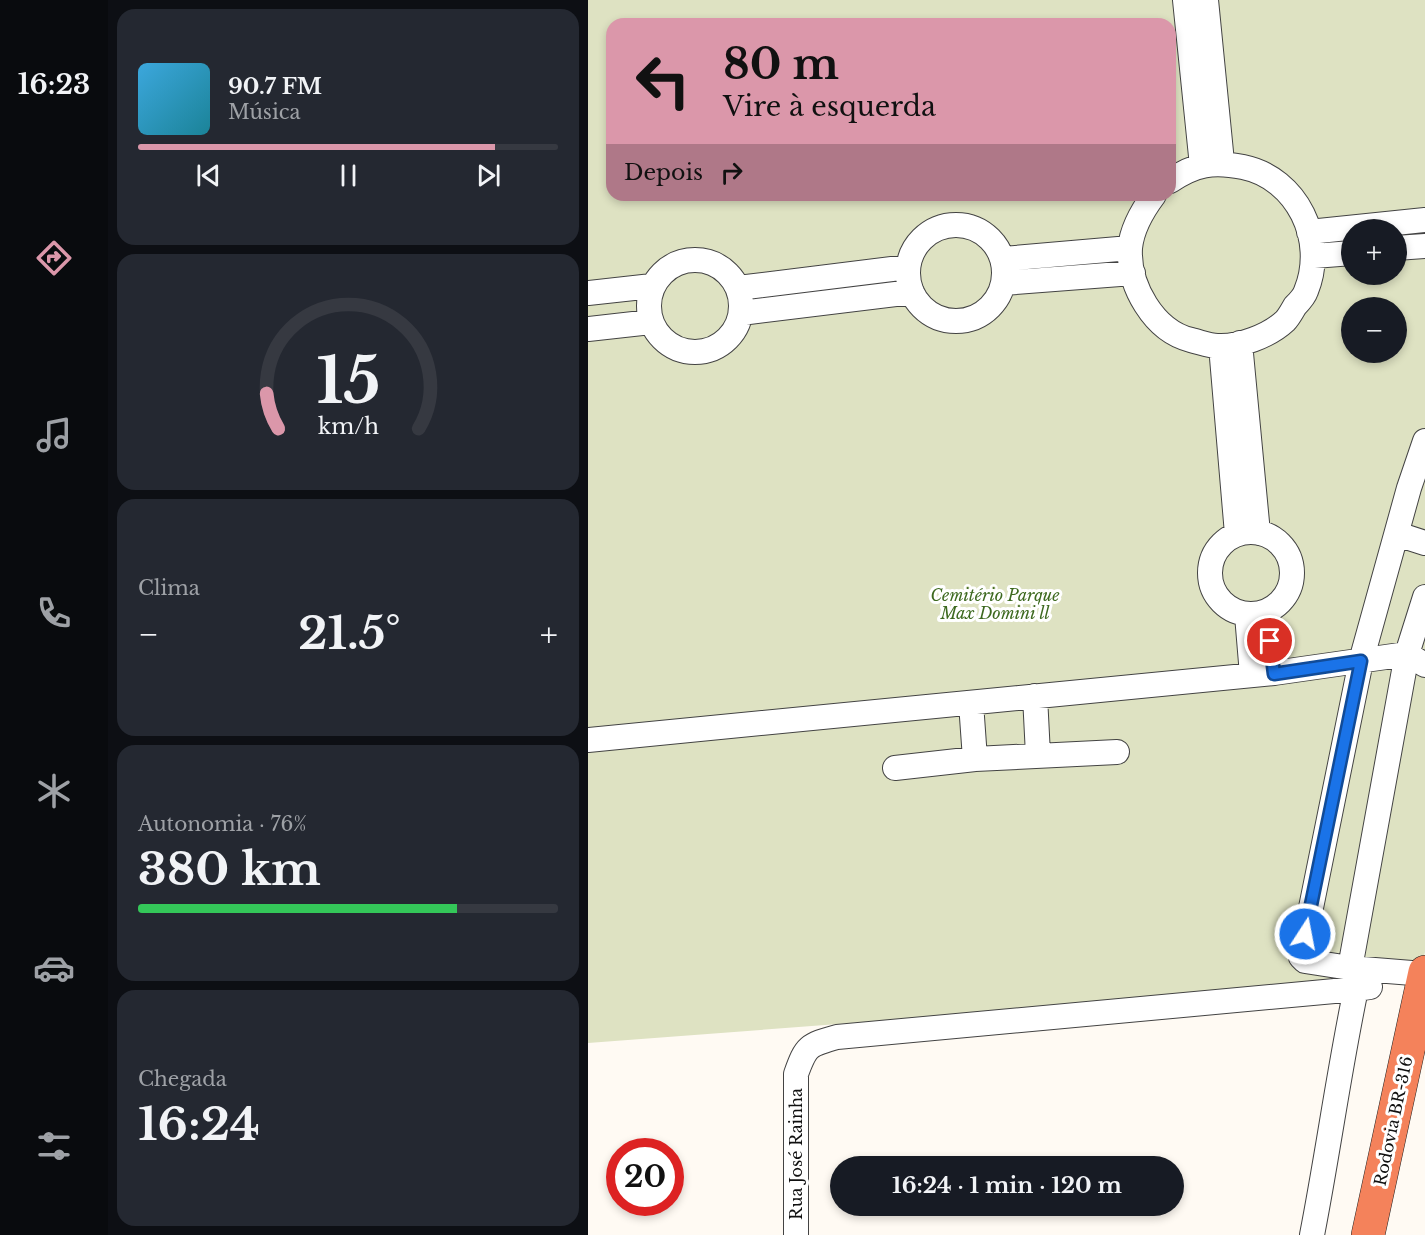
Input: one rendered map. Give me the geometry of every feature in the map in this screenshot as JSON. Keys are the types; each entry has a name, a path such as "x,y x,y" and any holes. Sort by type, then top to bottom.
{"highway":[{"name":"Rodovia BR-316","path":"1368,1235 1424,976"}],"street":[{"path":"1185,0 1212,164"},
{"path":"1206,0 1212,164"},
{"path":"1150,201 1139,215 1130,248 1135,285 1153,316 1182,338 1231,344 1253,341 1284,322 1306,292 1314,256 1307,220 1288,190 1258,170 1212,164 1189,169 1176,177"},
{"path":"1309,232 1425,220"},
{"path":"962,225 980,231 994,243 1003,271 998,298 985,313 967,321 948,322 931,315 917,303 909,286 908,267 914,249 926,235 943,226 962,225"},
{"path":"1407,247 1425,246"},
{"path":"1003,271 1130,248"},
{"path":"1314,256 1341,254"},
{"path":"699,259 717,264 732,277 738,288 741,313 735,329 724,342 709,350 692,353 675,348 660,338 651,322 648,304 652,286 664,271 680,261 699,259"},
{"path":"738,288 908,267"},
{"path":"1003,271 1133,273"},
{"path":"588,293 652,286"},
{"path":"741,313 912,292"},
{"path":"588,329 651,322"},
{"path":"1231,344 1248,533"},
{"path":"1424,976 1353,978 1305,961 1301,957 1361,661 1425,441"},
{"path":"1248,533 1267,535 1280,543 1289,556 1292,571 1289,588 1280,603 1256,614 1231,610 1219,600 1211,586 1209,570 1214,554 1223,542 1248,533"},
{"path":"1397,534 1425,543"},
{"path":"1312,1235 1353,978 1419,656 1425,597"},
{"path":"1256,614 1263,674"},
{"path":"588,740 1263,674 1419,656"},
{"path":"1035,696 1038,755"},
{"path":"971,703 975,759"},
{"path":"895,768 975,759 1117,752"},
{"name":"Rua José Rainha","path":"796,1235 796,1074 804,1051 815,1043 837,1037 1353,978"}],"green space":[{"name":"Cemitério Parque Max Domini ll","path":"588,0 1425,0 1425,952 1420,980 588,1043"}],"route":[{"path":"1270,641 1274,674 1361,661 1305,934"}]}
